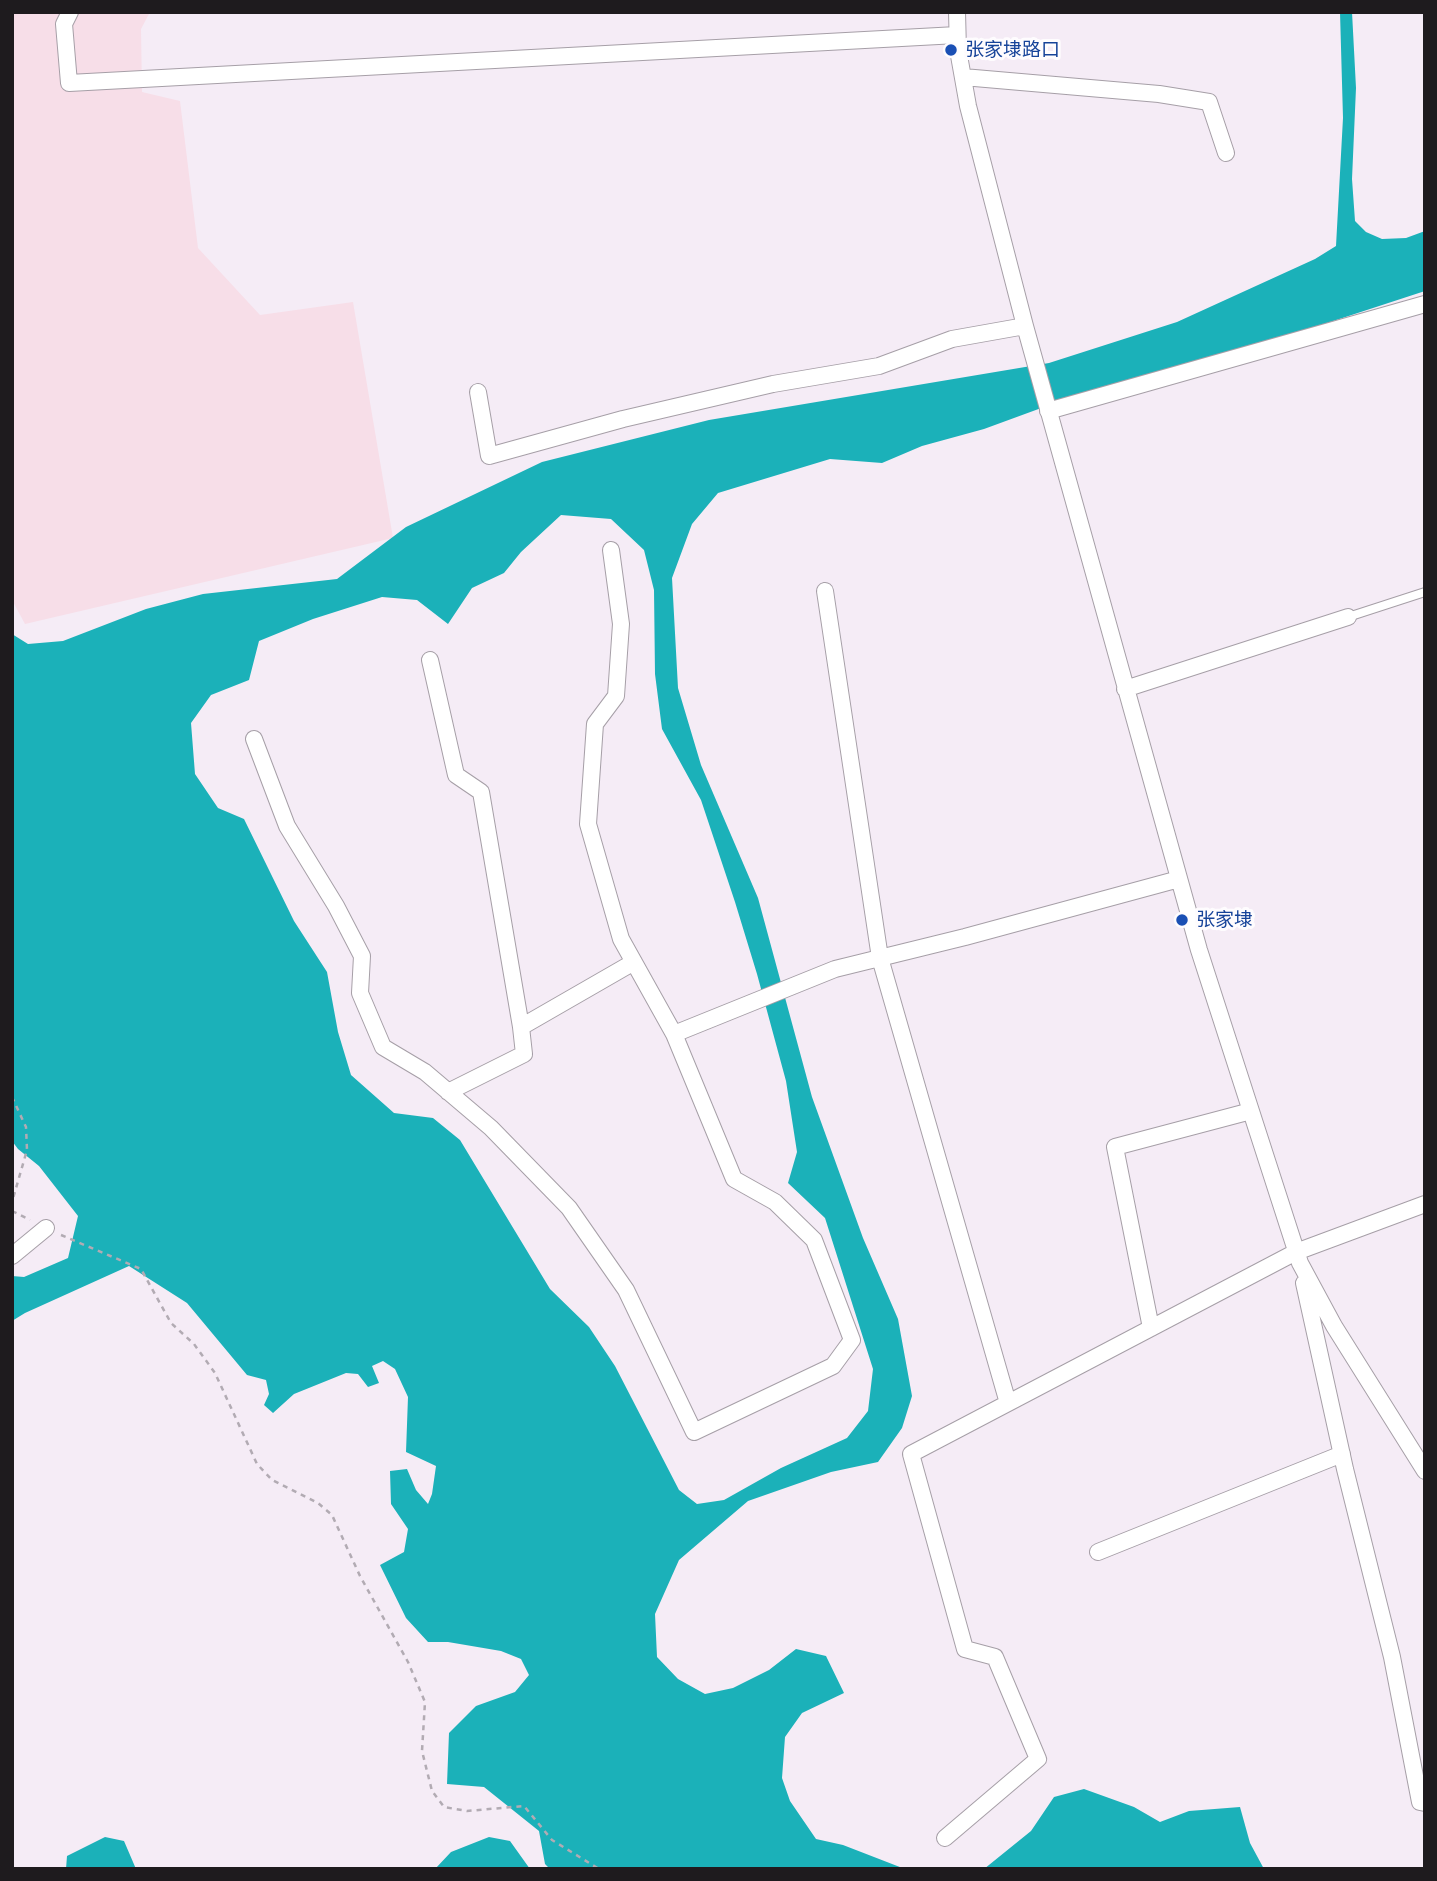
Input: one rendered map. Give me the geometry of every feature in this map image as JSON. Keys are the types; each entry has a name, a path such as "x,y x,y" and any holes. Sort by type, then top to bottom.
{"street":[{"path":"70,12 64,24 69,83 957,35"},
{"path":"957,12 957,35 963,77 1033,357 1179,879 1298,1258 1342,1454 1392,1657 1420,1802 1425,1803"},
{"path":"963,77 1159,94 1209,102 1226,153"},
{"path":"1048,411 1425,303"},
{"path":"478,392 489,456 623,419 773,384 879,366 952,339 1025,326"},
{"path":"254,739 288,826 336,905 362,956 360,993 383,1047 425,1072 491,1128 569,1208 626,1290 694,1432 833,1366 852,1340 814,1240 775,1202 734,1179 674,1034 621,939 588,824 595,724 616,696 621,624 611,550"},
{"path":"825,591 880,957 1008,1403"},
{"path":"1125,689 1348,617"},
{"path":"430,660 456,775 481,792 524,1054 448,1092"},
{"path":"674,1034 835,969 1179,879"},
{"path":"521,1027 634,962"},
{"path":"1151,1328 1115,1147 1251,1111"},
{"path":"945,1838 1038,1759 995,1657 965,1649 911,1454 1151,1328 1298,1258 1425,1204"},
{"path":"12,1256 46,1228"},
{"path":"1298,1258 1334,1326 1425,1471"},
{"path":"1098,1552 1342,1454"}],"lane":[{"path":"1348,617 1425,592"}],"path":[{"path":"12,1097 26,1127 27,1150 12,1202"},
{"path":"12,1211 141,1269 171,1323 194,1344 215,1373 257,1464 272,1480 318,1503 332,1516 360,1576 408,1662 425,1702 422,1751 432,1791 444,1807 467,1811 524,1806 552,1840 599,1869"}],"shaded area":[{"path":"12,12 150,12 141,29 142,92 180,101 198,248 260,315 353,302 393,538 25,624 12,600"}],"water":[{"path":"1340,12 1352,12 1356,88 1352,179 1355,221 1366,232 1382,239 1406,238 1425,231 1425,291 1266,343 1074,396 984,429 922,446 882,463 830,459 718,493 692,524 672,578 678,688 701,765 758,898 812,1097 863,1238 898,1319 912,1396 902,1428 878,1462 831,1472 748,1501 679,1560 655,1614 657,1657 678,1679 705,1694 733,1688 769,1670 796,1649 826,1656 844,1693 802,1713 785,1737 782,1778 790,1801 816,1839 843,1845 905,1869 550,1869 545,1864 539,1831 484,1787 447,1784 449,1733 476,1706 515,1692 529,1675 521,1659 501,1651 448,1642 428,1642 406,1618 380,1565 404,1552 408,1529 391,1504 390,1471 407,1469 416,1490 428,1504 436,1466 406,1452 408,1397 395,1369 383,1361 372,1366 379,1383 368,1387 358,1374 346,1373 294,1394 273,1413 264,1405 269,1394 266,1380 247,1375 187,1303 129,1266 12,1321 12,1276 24,1277 68,1258 78,1216 39,1166 12,1141 12,634 28,644 63,641 146,609 203,594 337,579 406,527 542,462 709,420 1049,363 1177,322 1315,259 1336,246 1343,118","holes":["561,515 611,519 644,550 654,590 655,674 662,729 701,800 757,974 786,1081 797,1152 788,1183 825,1218 873,1369 868,1411 847,1438 781,1468 724,1500 697,1504 679,1490 615,1366 589,1327 550,1289 460,1140 433,1118 394,1113 351,1075 338,1032 327,972 294,921 244,819 218,808 195,774 191,723 211,695 249,680 259,641 313,619 382,597 417,600 448,624 472,588 504,573 521,552"]},
{"path":"1084,1789 1134,1807 1160,1822 1189,1811 1240,1807 1250,1843 1264,1869 984,1869 1031,1831 1054,1797"},
{"path":"105,1837 124,1841 136,1869 66,1869 67,1856"},
{"path":"489,1837 510,1841 530,1869 435,1869 451,1852"}],"place":[{"name":"张家埭路口","path":"951,50"},
{"name":"张家埭","path":"1182,920"}]}
